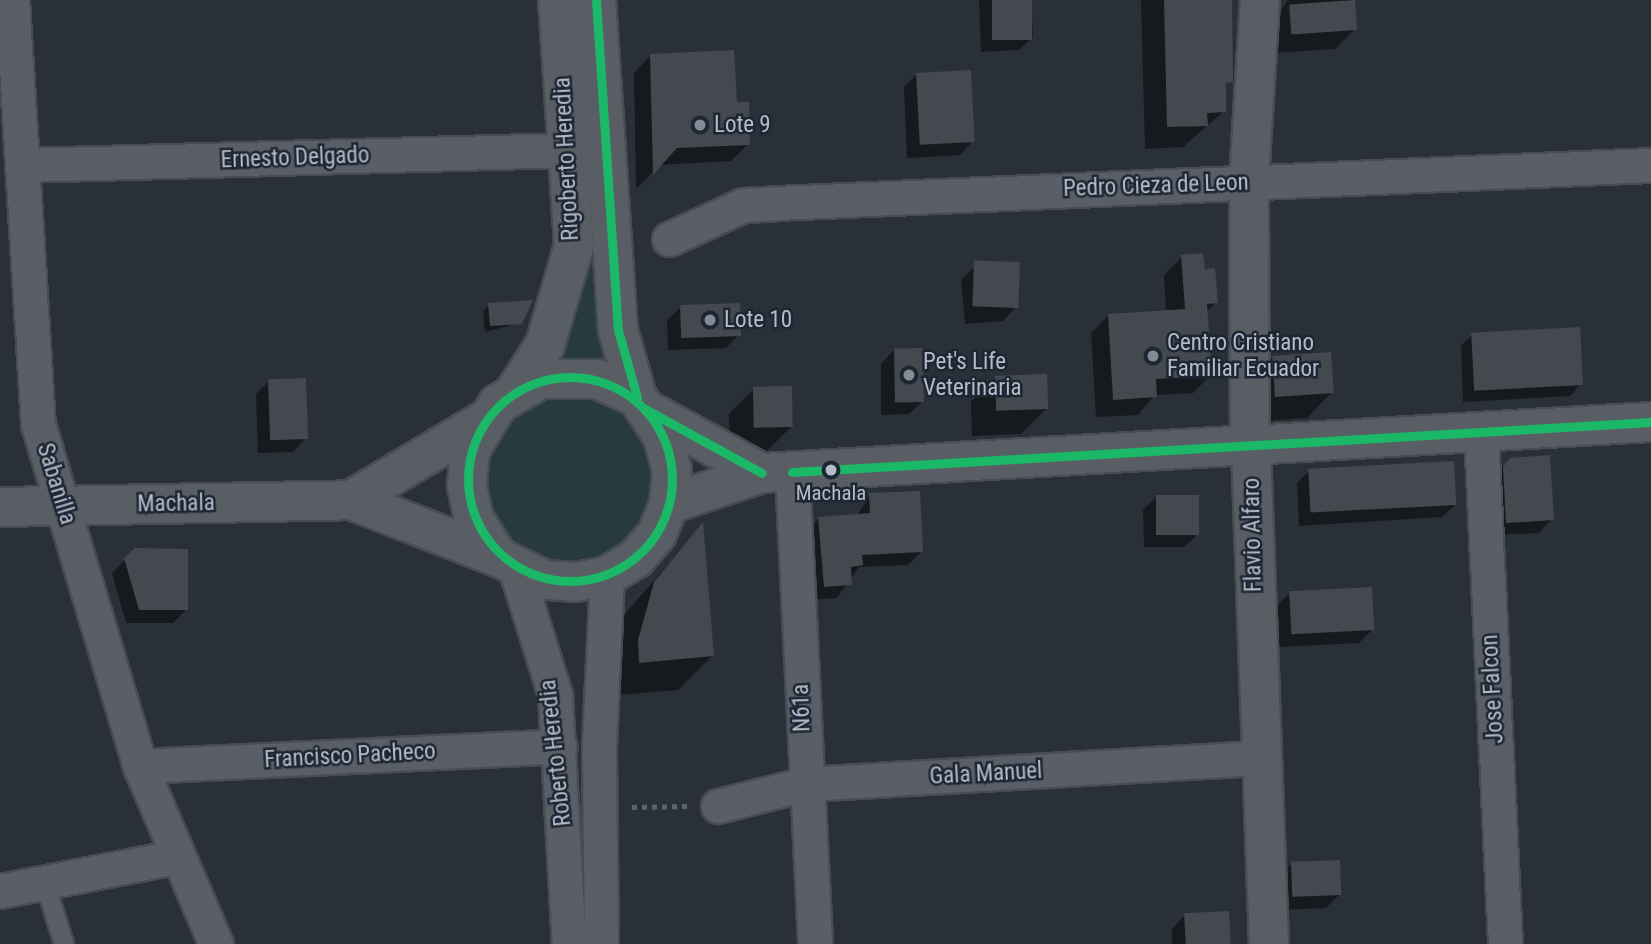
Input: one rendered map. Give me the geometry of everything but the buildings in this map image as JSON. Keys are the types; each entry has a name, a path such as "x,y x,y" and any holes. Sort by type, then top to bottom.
{"main road":[{"name":"Rigoberto Heredia","path":"507,562 474,519 467,485 470,451 485,420 516,390 545,345 570,270 558,0"},
{"name":"Rigoberto Heredia","path":"596,0 618,330 641,403 666,448 669,504"},
{"name":"Flavio Alfaro","path":"1260,0 1249,182 1251,441 1258,758 1269,944"},
{"name":"Rigoberto Heredia","path":"516,390 568,375 641,403"},
{"path":"641,403 777,472"},
{"name":"Machala","path":"351,500 485,420"},
{"path":"507,562 545,580 607,576 642,550 669,504 777,472 1251,441 1481,433 1651,422"},
{"name":"Machala","path":"0,506 351,500 507,562"}],"street":[{"name":"Sabanilla","path":"12,0 12,166 38,424 140,766 174,857 216,944"},
{"name":"Ernesto Delgado","path":"12,166 566,150"},
{"name":"Pedro Cieza de Leon","path":"669,239 743,205 1651,165"},
{"name":"Jose Falcon","path":"1481,433 1505,944"},
{"name":"N61a","path":"777,472 805,784 815,944"},
{"name":"Roberto Heredia","path":"507,562 555,695 560,746 569,944"},
{"name":"Roberto Heredia","path":"601,944 600,808 607,576"},
{"name":"Francisco Pacheco","path":"140,766 560,746"},
{"name":"Gala Manuel","path":"718,806 805,784 1258,758"},
{"path":"0,891 174,857"}],"lane":[{"path":"46,883 64,944"}],"path":[{"path":"600,808 718,806"}],"green space":[{"path":"563,0 625,386 541,372 551,352"},
{"path":"569,389 603,396 632,415 651,444 658,478 651,512 632,541 603,560 569,567 535,560 506,541 487,512 480,478 487,444 506,415 535,396"}],"transit line":[{"path":"596,0 618,330 637,397"},
{"path":"570,377 609,385 627,394 642,407 655,422 664,440 672,479 664,518 655,536 642,551 627,564 609,573 570,581 531,573 513,564 498,551 485,536 476,518 468,479 476,440 485,422 498,407 513,394 531,385 570,377"},
{"path":"645,409 762,473"},
{"path":"792,472 1651,422"}],"place":[{"name":"Lote 9","path":"700,125"},
{"name":"Lote 10","path":"710,320"},
{"name":"Centro Cristiano Familiar Ecuador","path":"1153,356"},
{"name":"Pet's Life Veterinaria","path":"909,375"},
{"name":"Machala","path":"831,470"}]}
